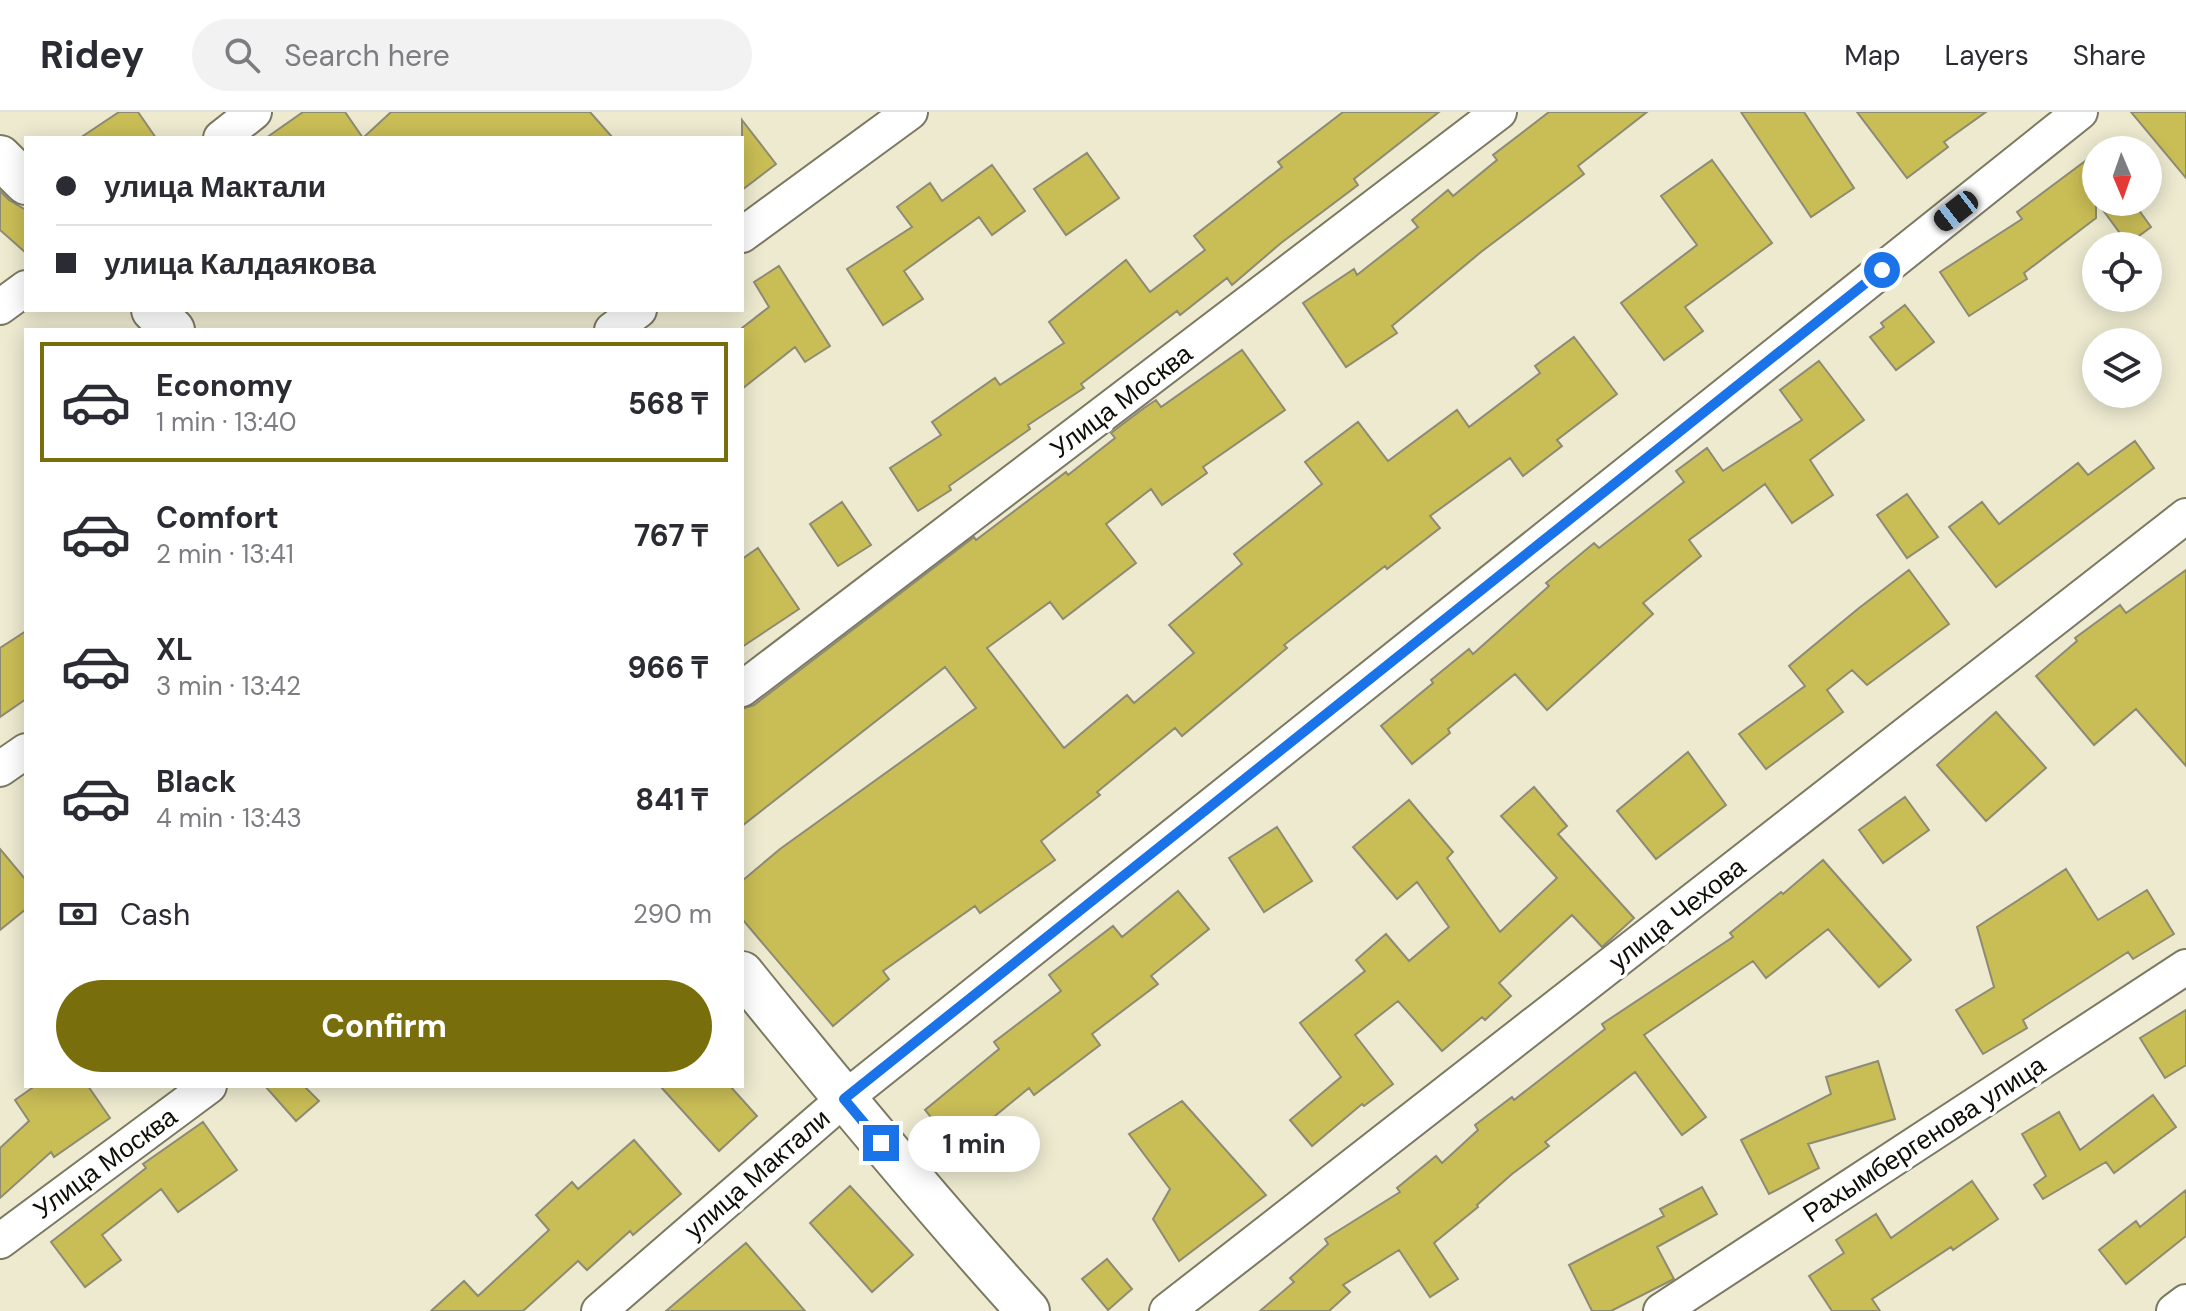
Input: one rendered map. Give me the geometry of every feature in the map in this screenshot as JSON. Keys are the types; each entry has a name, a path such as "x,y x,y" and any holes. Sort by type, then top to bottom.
{"street":[{"path":"224,136 254,112"},
{"path":"744,234 910,112"},
{"name":"Улица Москва","path":"744,687 1499,112"},
{"name":"улица Мактали","path":"599,1311 844,1099 2080,112"},
{"path":"0,157 24,181"},
{"path":"0,307 24,289"},
{"path":"155,312 171,328"},
{"path":"615,328 636,312"},
{"name":"улица Чехова","path":"1167,1311 2186,516"},
{"path":"0,769 24,752"},
{"name":"Рахымбергенова улица","path":"1661,1311 2186,967"},
{"path":"744,975 844,1099 1028,1311"},
{"name":"Улица Москва","path":"0,1241 206,1088"},
{"path":"2174,1311 2186,1302"}],"building":[{"path":"119,112 138,112 155,136 83,136"},
{"path":"303,112 345,112 362,136 269,136"},
{"path":"391,112 590,112 611,136 365,136"},
{"path":"1343,112 1439,112 1354,179 1358,185 1281,243 1232,285 1227,278 1180,315 1177,311 1081,384 1084,388 1028,425 1030,429 949,486 951,490 918,511 890,468 941,435 932,422 995,378 1000,385 1064,343 1049,322 1126,260 1150,292 1205,250 1194,236 1282,167 1278,162"},
{"path":"1549,112 1647,112 1578,166 1584,174 1481,252 1392,326 1397,333 1346,367 1303,303 1354,269 1357,275 1418,227 1412,220 1448,190 1453,196 1497,160 1493,155"},
{"path":"1741,112 1804,112 1854,188 1811,217"},
{"path":"1857,112 1986,112 1944,142 1948,147 1907,178"},
{"path":"2131,112 2186,112 2186,178 2162,149 2162,136 2151,136"},
{"path":"742,120 776,164 744,188 744,136"},
{"path":"1087,153 1119,198 1066,235 1034,189"},
{"path":"1712,160 1772,243 1685,307 1703,331 1664,360 1621,303 1697,245 1661,196"},
{"path":"2082,163 2082,216 2096,218 2024,273 2027,279 1969,316 1940,272 2022,219 2017,212"},
{"path":"992,165 1025,211 992,235 979,217 904,271 923,299 883,325 847,269 912,227 897,207 930,183 942,201"},
{"path":"0,191 24,209 24,251 0,230"},
{"path":"2107,216 2143,216 2151,227 2144,232 2119,232"},
{"path":"779,266 830,346 805,362 795,347 744,387 742,328 769,307 754,282"},
{"path":"1905,305 1934,342 1896,370 1870,337 1884,327 1881,323"},
{"path":"1574,337 1617,394 1557,440 1562,446 1523,476 1510,458 1430,516 1440,528 1387,569 1385,566 1284,645 1287,648 1182,736 1175,728 1097,792 1100,795 1041,841 1055,860 980,913 975,906 883,971 889,979 833,1026 744,921 744,879 780,849 976,708 945,667 744,824 744,708 754,705 974,537 976,540 1066,472 1068,475 1115,438 1111,433 1144,408 1156,400 1161,407 1242,350 1285,410 1203,467 1207,473 1162,505 1151,489 1106,524 1136,563 1063,619 1050,602 987,648 1064,748 1127,695 1134,703 1194,653 1169,625 1242,564 1234,554 1322,484 1305,462 1358,422 1388,461 1457,410 1469,427 1540,373 1535,366"},
{"path":"1819,361 1864,420 1810,460 1833,495 1792,523 1765,484 1689,540 1701,556 1643,603 1653,614 1547,710 1515,674 1448,729 1450,733 1412,764 1381,726 1469,649 1473,654 1549,586 1546,583 1594,543 1599,548 1684,482 1676,471 1707,448 1723,471 1802,420 1780,390"},
{"path":"2135,441 2154,468 1996,587 1949,527 1982,502 1999,524 2078,463 2088,475"},
{"path":"1907,494 1938,537 1907,558 1877,515"},
{"path":"842,502 871,545 838,566 810,524"},
{"path":"758,548 799,609 744,646 744,558"},
{"path":"1909,570 1949,624 1867,685 1852,670 1827,690 1843,712 1766,769 1739,734 1805,686 1789,666"},
{"path":"2186,570 2186,766 2136,709 2094,745 2036,676 2077,641 2075,638 2120,605 2126,613"},
{"path":"24,632 24,700 0,717 0,648"},
{"path":"1996,712 2046,768 1986,821 1937,765"},
{"path":"1688,752 1726,805 1656,859 1617,811"},
{"path":"1534,787 1567,826 1558,834 1634,918 1602,947 1572,915 1499,983 1511,996 1485,1020 1482,1017 1442,1051 1398,1001 1355,1035 1393,1084 1364,1106 1362,1104 1312,1146 1290,1120 1341,1077 1300,1023 1365,971 1356,960 1386,934 1409,961 1449,927 1417,882 1397,899 1353,847 1409,800 1453,852 1447,858 1500,932 1557,878 1501,816"},
{"path":"1905,797 1929,830 1883,863 1859,830"},
{"path":"1277,827 1312,881 1264,912 1229,858"},
{"path":"0,849 24,878 24,911 0,930"},
{"path":"1823,860 1911,960 1879,987 1828,929 1766,978 1753,961 1644,1035 1706,1117 1682,1135 1635,1072 1545,1142 1549,1146 1512,1174 1434,1243 1458,1279 1430,1297 1399,1250 1343,1285 1350,1292 1329,1311 1260,1311 1294,1282 1290,1278 1328,1244 1325,1239 1400,1192 1397,1188 1436,1156 1442,1163 1478,1130 1475,1125 1512,1097 1514,1100 1605,1029 1602,1024 1733,937 1730,933"},
{"path":"2066,869 2098,920 2147,890 2174,934 2133,959 2128,952 2023,1020 2027,1028 1983,1054 1956,1010 1994,987 1977,927"},
{"path":"1178,891 1209,929 1151,976 1158,984 1092,1034 1100,1045 1034,1095 1029,1088 956,1148 925,1110 999,1049 994,1042 1061,991 1049,975 1113,926 1122,937"},
{"path":"2186,1010 2186,1065 2165,1078 2140,1038"},
{"path":"1878,1061 1895,1119 1808,1144 1819,1168 1769,1194 1741,1140 1831,1094 1826,1077"},
{"path":"32,1088 89,1088 110,1118 54,1157 51,1152 0,1198 0,1148 29,1121 15,1100"},
{"path":"267,1088 306,1088 319,1101 296,1121"},
{"path":"662,1088 732,1088 757,1116 719,1151"},
{"path":"2153,1095 2176,1127 2114,1173 2106,1162 2043,1199 2034,1185 2046,1176 2022,1134 2059,1112 2080,1150"},
{"path":"1182,1101 1266,1195 1179,1261 1153,1219 1170,1189 1129,1134"},
{"path":"203,1122 237,1170 178,1212 161,1189 102,1235 121,1260 85,1287 51,1242 146,1168 143,1164"},
{"path":"634,1140 681,1194 633,1235 630,1231 587,1270 578,1261 523,1311 431,1311 464,1281 478,1296 549,1230 536,1215 572,1182 578,1189"},
{"path":"1972,1181 1998,1219 1872,1299 1880,1311 1832,1311 1809,1276 1844,1253 1836,1240 1876,1214 1891,1238"},
{"path":"850,1186 913,1255 872,1292 810,1223"},
{"path":"1702,1187 1717,1214 1657,1247 1674,1279 1611,1311 1592,1311 1569,1265 1664,1216 1660,1209"},
{"path":"2186,1190 2186,1236 2126,1284 2099,1250 2136,1221 2140,1227"},
{"path":"746,1243 805,1311 666,1311"},
{"path":"1107,1259 1132,1289 1108,1310 1082,1279"}],"route":[{"path":"881,1143 844,1099 1882,270"}]}
